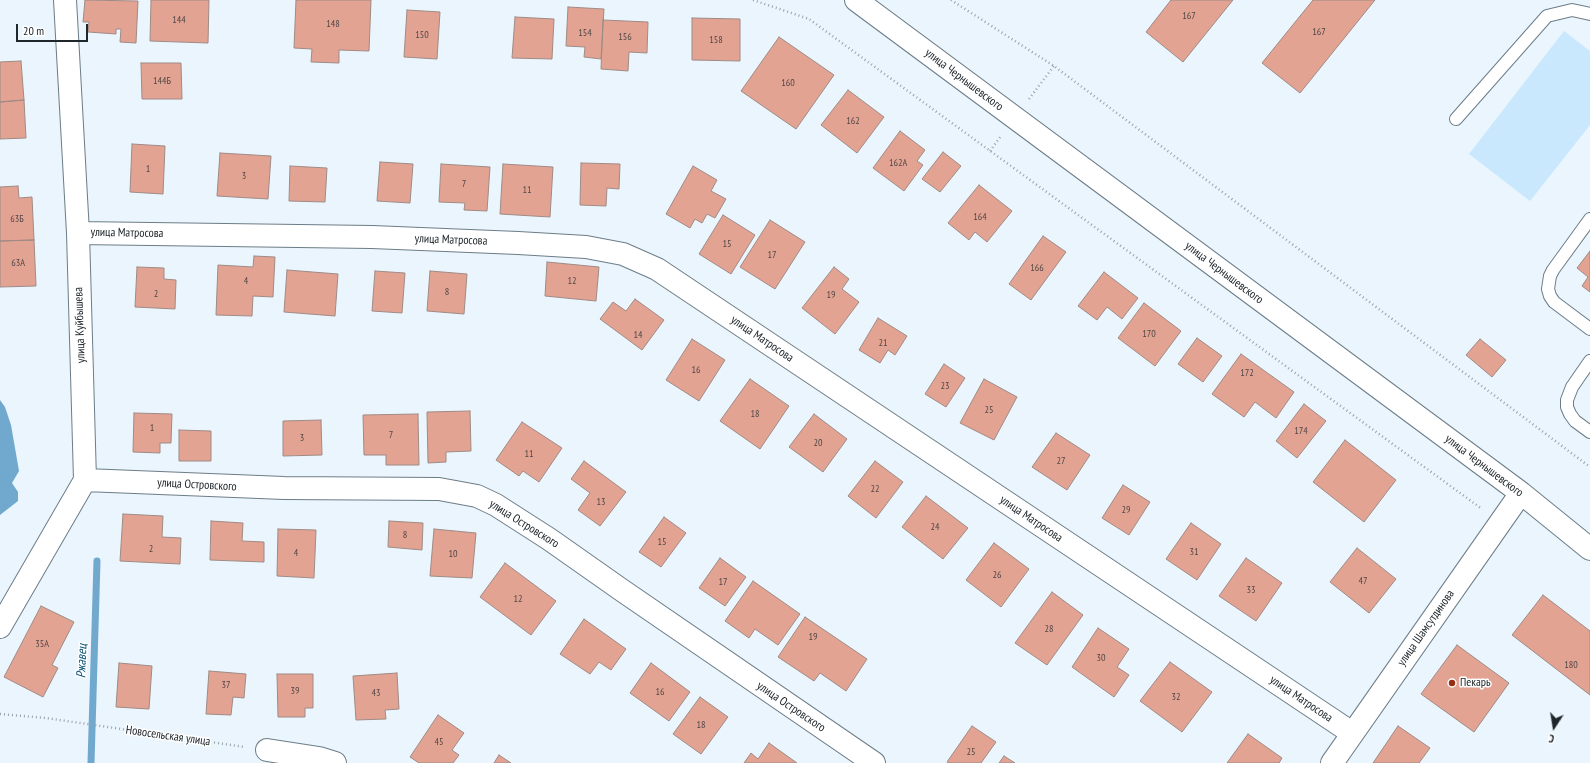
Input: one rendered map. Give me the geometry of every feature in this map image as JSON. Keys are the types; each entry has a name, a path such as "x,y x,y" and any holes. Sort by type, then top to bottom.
{"street":[{"name":"улица Куйбышева","path":"65,0 78,233 85,480"},
{"name":"улица Чернышевского","path":"856,0 1521,493 1590,548"},
{"name":"улица Матросова","path":"78,233 372,237 586,247 623,254 657,269 1352,733"},
{"path":"0,627 85,480"},
{"name":"улица Островского","path":"85,480 284,488 439,488 477,496 496,505 549,539 629,596 874,763"},
{"name":"улица Шамсутдинова","path":"1332,763 1521,493"},
{"path":"268,750 319,758 335,763"}],"lane":[{"path":"1456,119 1547,16 1572,10 1590,14"},
{"path":"1590,219 1553,270 1550,276 1548,289 1554,302 1590,329"},
{"path":"1590,361 1572,387 1567,400 1567,407 1575,421 1590,432"}],"path":[{"path":"753,0 809,19 1500,522"},
{"path":"951,0 1054,66 1590,467"},
{"name":"Новосельская улица","path":"0,714 46,718 268,750"}],"shaded area":[{"path":"1564,31 1590,51 1590,125 1530,201 1469,154"}],"water":[{"path":"0,400 5,407 11,425 19,471 12,483 18,492 18,501 0,515"}],"building":[{"path":"85,0 138,1 136,43 120,42 121,29 116,29 116,34 88,32 89,22 83,22"},
{"path":"151,0 209,0 208,43 150,41"},
{"path":"296,0 371,0 369,51 339,50 339,63 311,62 312,49 294,48"},
{"path":"1171,0 1233,0 1183,62 1146,32"},
{"path":"1313,0 1375,0 1300,93 1262,63"},
{"path":"568,7 604,9 601,59 584,57 585,47 566,46"},
{"path":"407,10 440,12 437,59 404,57"},
{"path":"515,17 554,19 552,59 512,58"},
{"path":"692,18 740,19 740,61 692,60"},
{"path":"603,20 648,22 647,53 629,52 628,71 601,69"},
{"path":"779,37 834,75 796,129 741,91"},
{"path":"21,61 24,100 0,102 0,62"},
{"path":"141,63 181,63 182,99 142,99"},
{"path":"848,90 884,117 857,153 821,125"},
{"path":"24,100 26,138 0,139 0,102"},
{"path":"900,131 925,150 917,161 923,165 904,191 873,168"},
{"path":"132,144 165,146 163,194 130,192"},
{"path":"943,152 961,166 940,192 922,179"},
{"path":"220,153 271,156 268,199 217,196"},
{"path":"380,162 413,164 410,203 377,201"},
{"path":"581,163 620,164 619,189 607,188 606,206 580,205"},
{"path":"441,164 490,167 487,211 464,210 465,203 439,202"},
{"path":"503,164 553,167 550,217 500,214"},
{"path":"290,166 327,168 325,202 289,201"},
{"path":"693,166 717,180 711,191 726,199 715,218 707,214 702,223 695,219 690,228 666,214"},
{"path":"979,185 1012,211 987,242 975,232 969,240 948,223"},
{"path":"18,186 19,198 32,197 34,240 0,241 0,187"},
{"path":"723,215 755,235 731,274 699,254"},
{"path":"770,220 805,242 775,289 740,267"},
{"path":"1043,236 1066,252 1031,300 1009,284"},
{"path":"34,240 36,286 0,287 0,241"},
{"path":"1590,251 1590,292 1582,286 1588,277 1577,268"},
{"path":"254,256 275,257 273,297 253,296 252,316 216,315 218,265 253,267"},
{"path":"547,262 599,267 596,301 545,296"},
{"path":"137,267 164,268 164,279 176,280 175,309 135,307"},
{"path":"834,267 849,279 842,289 859,302 835,334 802,308"},
{"path":"287,270 338,274 335,316 284,312"},
{"path":"375,271 405,273 402,313 372,311"},
{"path":"430,271 467,274 464,314 427,311"},
{"path":"1104,272 1138,298 1122,319 1107,307 1097,320 1078,306"},
{"path":"635,299 664,320 642,350 600,319 613,302 626,311"},
{"path":"1144,303 1181,331 1155,366 1118,338"},
{"path":"878,318 907,336 895,355 888,350 880,363 859,350"},
{"path":"1197,338 1222,356 1203,382 1178,364"},
{"path":"692,339 725,360 699,401 666,380"},
{"path":"1480,339 1506,360 1492,377 1466,355"},
{"path":"1241,354 1294,392 1276,418 1255,402 1244,417 1212,394"},
{"path":"944,364 965,378 946,407 925,394"},
{"path":"750,379 789,406 760,449 720,421"},
{"path":"984,379 1017,397 994,440 960,423"},
{"path":"1304,404 1326,421 1297,458 1276,441"},
{"path":"470,411 471,451 446,452 446,462 428,463 427,412"},
{"path":"134,413 172,414 171,443 160,443 160,453 133,452"},
{"path":"418,414 419,465 386,465 386,455 364,455 363,415"},
{"path":"814,414 847,439 823,472 789,447"},
{"path":"321,420 322,455 283,456 283,421"},
{"path":"522,422 562,448 539,482 523,471 519,476 496,460"},
{"path":"179,430 211,431 211,461 179,461"},
{"path":"1056,433 1090,455 1067,490 1032,467"},
{"path":"1345,440 1396,480 1364,522 1313,482"},
{"path":"584,461 626,492 600,526 578,510 590,493 571,479"},
{"path":"875,461 903,482 876,518 848,496"},
{"path":"1123,485 1150,502 1129,535 1102,518"},
{"path":"926,496 968,528 943,559 902,527"},
{"path":"123,514 163,516 162,537 181,538 180,564 120,561"},
{"path":"664,517 686,533 661,567 639,552"},
{"path":"211,521 243,523 242,541 264,542 264,562 210,560"},
{"path":"389,521 423,523 422,550 388,547"},
{"path":"1191,523 1221,544 1197,580 1166,559"},
{"path":"278,529 316,530 314,578 277,576"},
{"path":"434,529 476,533 472,578 430,576"},
{"path":"994,543 1029,569 1001,607 966,580"},
{"path":"1357,548 1396,579 1369,613 1330,582"},
{"path":"720,558 746,577 725,606 699,588"},
{"path":"1246,558 1282,583 1256,621 1219,596"},
{"path":"505,563 556,601 531,635 480,597"},
{"path":"753,581 800,614 778,645 755,629 749,638 725,621"},
{"path":"1052,592 1083,615 1047,665 1015,643"},
{"path":"1543,595 1590,631 1590,695 1512,635"},
{"path":"41,606 74,622 52,665 58,668 43,697 4,677"},
{"path":"805,617 867,659 846,691 820,673 814,681 778,657"},
{"path":"584,619 626,649 611,670 599,662 590,674 560,654"},
{"path":"1098,628 1129,649 1117,667 1129,675 1114,697 1072,667"},
{"path":"1457,645 1509,683 1474,732 1421,694"},
{"path":"1170,662 1212,692 1182,732 1140,701"},
{"path":"119,663 152,666 149,709 116,707"},
{"path":"651,663 690,692 669,721 630,693"},
{"path":"209,671 246,674 244,698 233,697 231,715 206,714"},
{"path":"397,673 399,709 385,710 386,719 356,720 353,676"},
{"path":"277,674 313,674 313,708 305,708 305,717 278,717"},
{"path":"700,697 728,717 701,754 673,734"},
{"path":"438,715 464,733 452,750 459,755 453,763 419,763 410,757"},
{"path":"972,726 996,742 981,763 947,762"},
{"path":"1398,726 1430,748 1419,763 1373,763"},
{"path":"1248,734 1282,758 1279,763 1227,763"},
{"path":"769,743 797,763 744,763 751,753 758,759"},
{"path":"499,755 511,763 494,763"},
{"path":"1004,756 1015,763 999,763"}],"waterway":[{"name":"Ржавец","path":"91,763 97,561"}],"place":[{"name":"Пекарь","path":"1452,683"}]}
